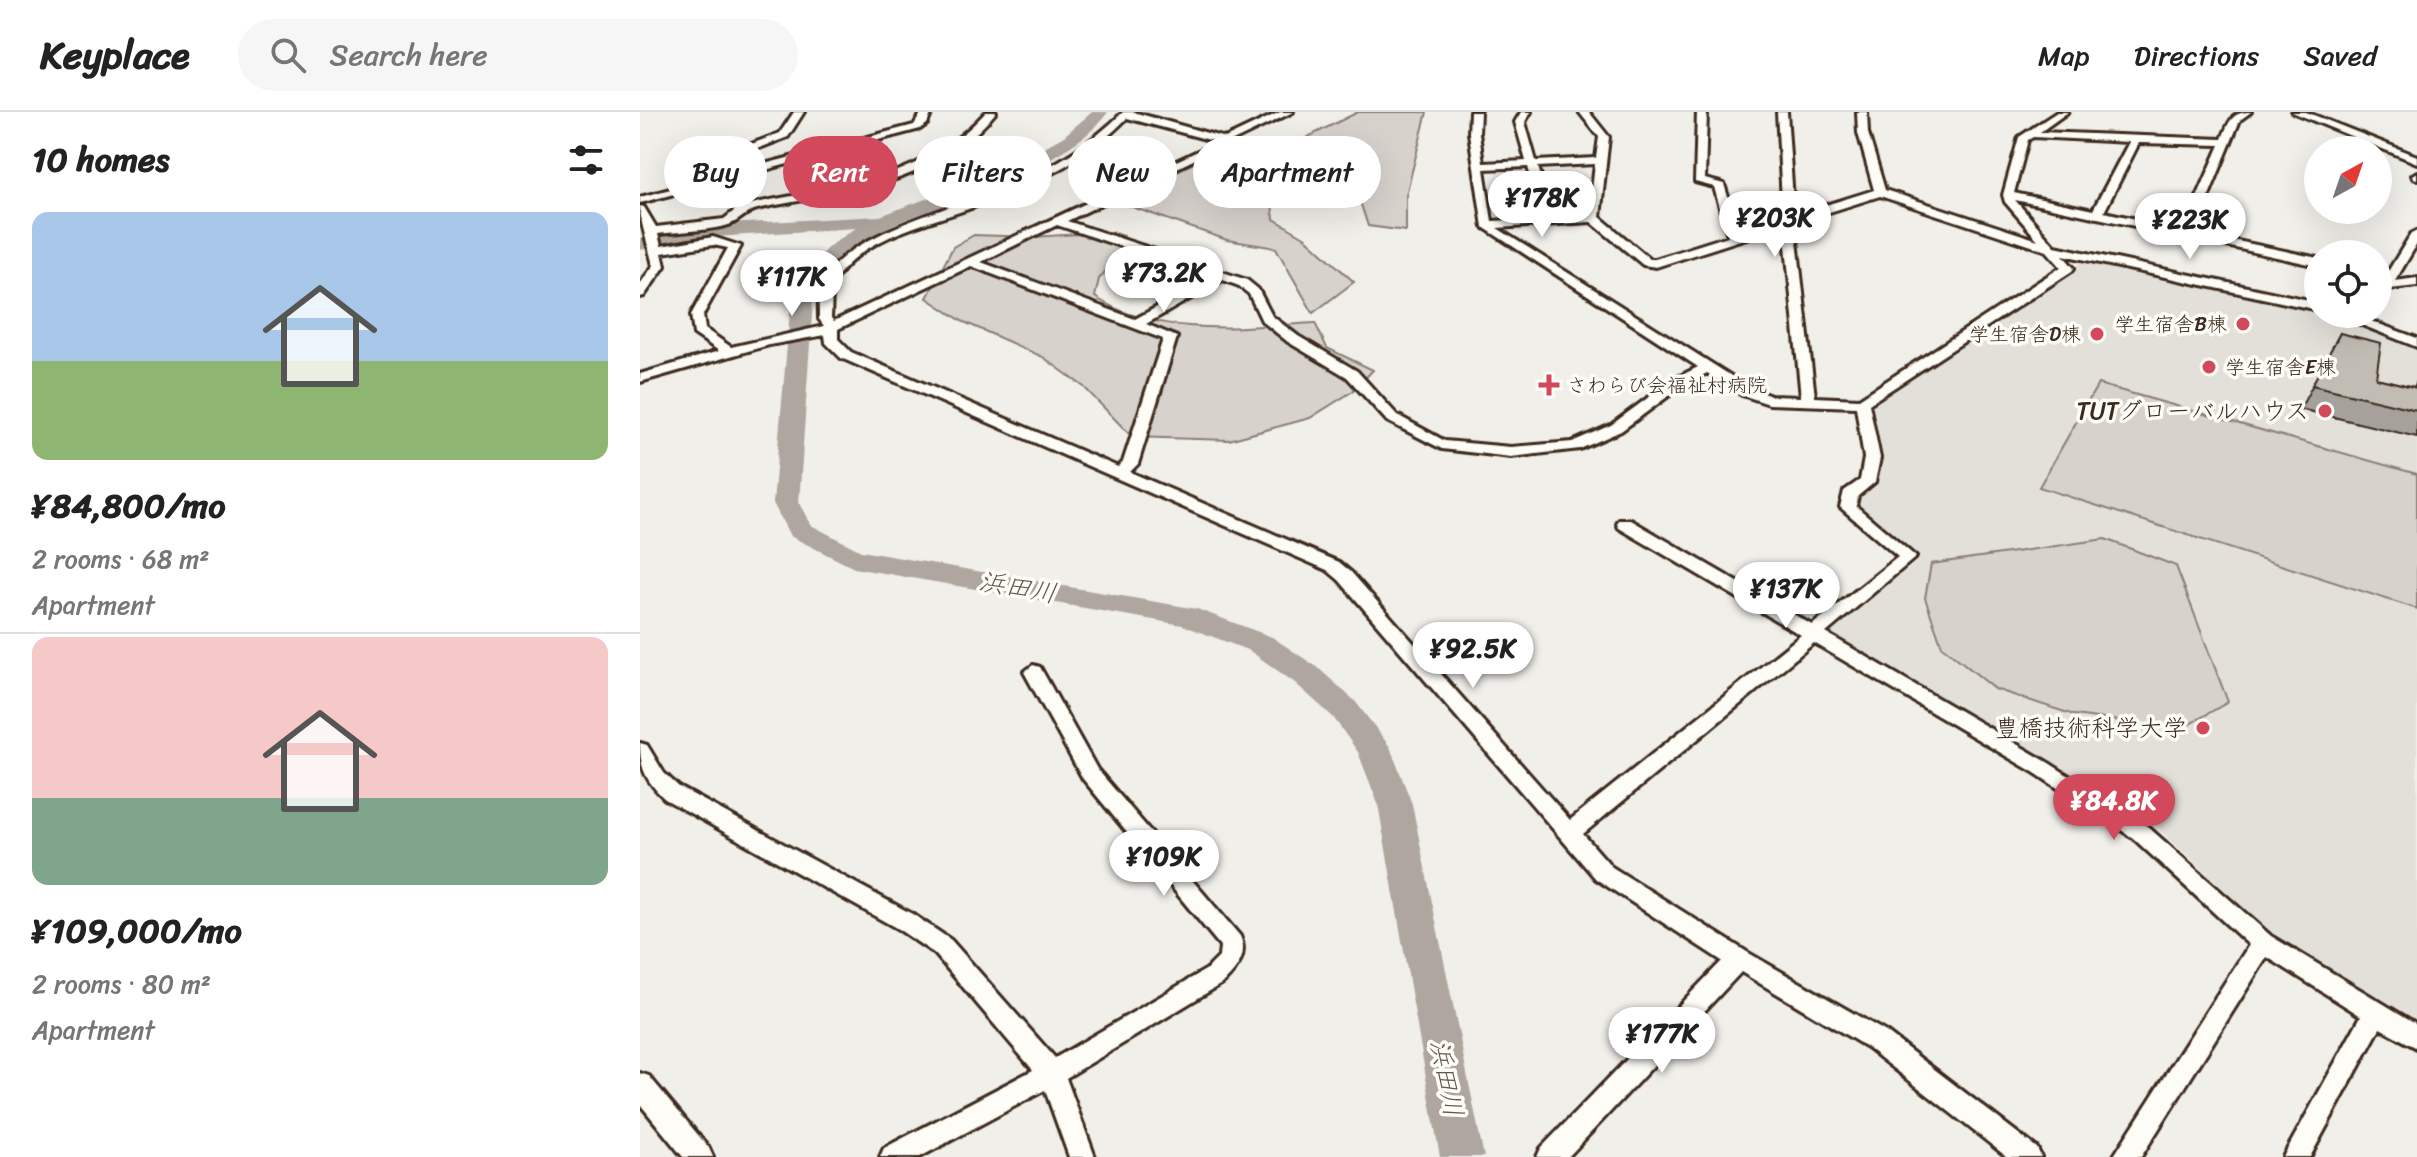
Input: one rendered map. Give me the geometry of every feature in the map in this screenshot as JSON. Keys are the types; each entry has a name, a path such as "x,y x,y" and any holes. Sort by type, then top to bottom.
{"street":[{"path":"767,142 784,135 799,112"},
{"path":"767,167 917,127 922,124 927,112"},
{"path":"652,232 727,222 743,209 909,172 930,163 963,139 991,112"},
{"path":"1236,136 1288,112"},
{"path":"1475,112 1474,133 1487,225 1497,234 1747,392 1769,400 1809,403 1862,403 2068,268 2009,200 2008,195 2023,139 2063,112"},
{"path":"1526,112 1520,122 1549,221"},
{"path":"1584,112 1604,137 1594,218"},
{"path":"1702,112 1700,182 1719,184 1734,237"},
{"path":"1782,112 1789,220 1809,403"},
{"path":"1862,112 1863,133 1880,192"},
{"path":"2187,234 2236,118 2246,112"},
{"path":"2297,112 2417,160"},
{"path":"1208,136 1127,113 1093,144 1051,170 1002,193 886,236 847,259 830,278 825,319 831,340 846,355 1333,566 1604,873 1739,959 1877,1040 2028,1157"},
{"path":"2033,134 2228,142"},
{"path":"2097,214 2136,139"},
{"path":"640,378 728,351 828,329 1193,156"},
{"path":"1480,166 1602,161"},
{"path":"1487,225 1594,218 1647,262 1656,263 1880,192 2052,249 2304,303"},
{"path":"640,200 664,194"},
{"path":"2008,195 2304,259"},
{"path":"640,209 652,232 659,266 640,293"},
{"path":"1056,221 1243,283 1254,292 1267,318 1293,339 1352,374 1392,418 1442,445 1511,452 1575,446 1616,428 1677,383 1708,367"},
{"path":"2392,271 2417,234"},
{"path":"656,249 713,241 735,246 697,315 699,331 728,351"},
{"path":"971,262 1170,337 1130,464 1120,474"},
{"path":"1138,323 1224,275"},
{"path":"2392,283 2417,282"},
{"path":"2386,328 2417,343"},
{"path":"1569,833 1908,557 1848,507 1850,494 1867,482 1872,458 1862,403"},
{"path":"1625,524 2042,768 2140,832 2263,943 2417,1037"},
{"path":"893,1157 1052,1073 1215,976 1230,961 1232,943 1090,774 1033,672"},
{"path":"640,750 657,779 672,793 906,922 943,947 1052,1073 1082,1157"},
{"path":"2126,1157 2263,943"},
{"path":"1550,1157 1739,959"},
{"path":"2296,1157 2376,1012"},
{"path":"640,1085 700,1157"}],"shaded area":[{"path":"1358,112 1427,112 1406,195 1406,231 1368,226 1362,208 1381,208 1381,136 1310,136"},
{"path":"1193,163 1193,208 1272,208 1274,219 1306,238 1354,282 1313,313 1276,248 1227,240 1135,208 1177,208 1177,171"},
{"path":"1112,232 1124,236 1119,256 1099,279 1095,297 1146,319 1173,324 1230,327 1315,323 1327,348 1373,370 1353,391 1310,418 1229,440 1132,437 1084,387 1043,357 962,321 927,298 953,247 974,235 1032,237"},
{"name":"豊橋技術科学大学","path":"2085,260 2299,305 2304,307 2304,328 2362,328 2417,348 2417,1021 2275,937 2149,820 1827,636 1921,558 1859,507 1861,494 1874,482 1881,462 1868,406"},
{"path":"2098,384 2417,474 2417,609 2039,487"},
{"path":"2105,539 2176,566 2228,702 2181,729 2074,715 1995,689 1942,646 1925,598 1931,564"}],"building":[{"path":"2340,333 2381,343 2376,378 2417,388 2417,410 2312,385"}],"waterway":[{"name":"浜田川","path":"1100,112 1075,135 1010,174 882,222 857,235 835,251 816,273 802,300 786,503 800,530 854,559 1187,616 1261,644 1306,675 1344,709 1373,747 1395,804 1462,1157"},
{"path":"640,244 727,230 874,220"}],"place":[{"name":"学生宿舎B棟","path":"2243,324"},
{"name":"学生宿舎D棟","path":"2097,334"},
{"name":"学生宿舎E棟","path":"2209,367"},
{"name":"さわらび会福祉村病院","path":"1549,385"},
{"name":"TUTグローバルハウス","path":"2325,411"},
{"name":"豊橋技術科学大学","path":"2203,728"}]}
